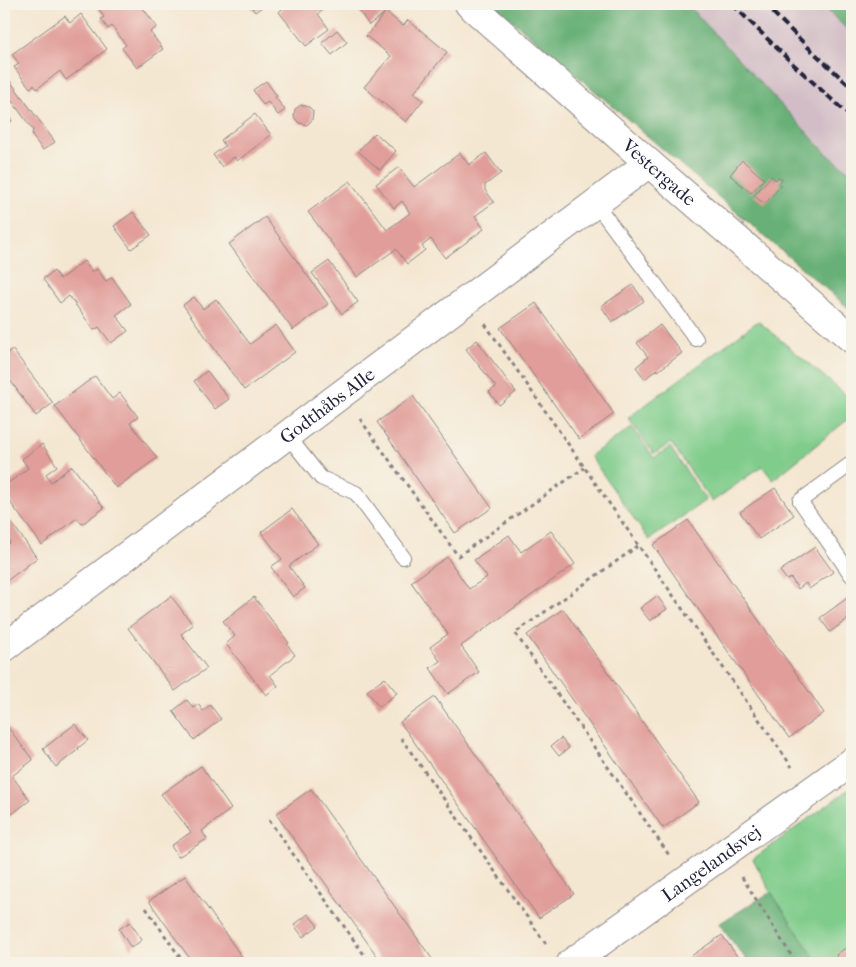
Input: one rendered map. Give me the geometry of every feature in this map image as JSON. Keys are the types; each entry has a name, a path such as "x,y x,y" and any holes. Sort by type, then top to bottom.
{"street":[{"name":"Vestergade","path":"469,4 852,339"},
{"name":"Godthåbs Alle","path":"4,648 649,163"},
{"name":"Langelandsvej","path":"571,963 852,762"}],"lane":[{"path":"596,204 696,339"},
{"path":"287,435 321,478 356,493 403,557"},
{"path":"852,463 800,501 852,576"}],"path":[{"path":"468,300 809,792"},
{"path":"342,394 458,556 584,468"},
{"path":"638,546 515,633 687,880"},
{"path":"401,738 548,947"},
{"path":"269,820 370,963"},
{"path":"726,852 796,963"},
{"path":"146,908 184,963"}],"shaded area":[{"path":"687,4 821,4 852,34 852,174 826,153"}],"green space":[{"path":"493,4 687,4 826,153 852,174 852,311"},
{"path":"821,4 852,4 852,34"},
{"path":"758,321 852,400 852,416 773,480 762,466 712,502 671,443 654,454 628,418"},
{"path":"632,427 654,458 670,447 706,500 649,540 590,456"},
{"path":"852,787 852,963 749,963 719,924 771,892 753,859"},
{"path":"771,892 818,963 749,963 719,924"}],"building":[{"path":"95,4 140,4 157,27 150,32 163,49 137,68 122,48 126,45 112,26 108,29 101,19 104,17"},
{"path":"249,4 266,4 255,12"},
{"path":"277,4 331,4 318,14 329,29 306,46 279,12 282,9"},
{"path":"394,4 386,12 403,26 408,20 447,52 414,93 423,100 406,122 364,87 391,56 366,36 385,13 369,25 355,5"},
{"path":"81,14 107,49 66,80 60,71 37,89 34,85 30,88 14,67 19,64 12,54 65,16 70,23"},
{"path":"337,30 347,42 332,55 322,43"},
{"path":"10,81 55,142 43,150 32,136 33,130 4,90 4,86"},
{"path":"266,81 285,110 278,115 268,102 263,105 253,90"},
{"path":"301,105 309,107 313,111 312,120 307,125 299,123 294,117 295,109"},
{"path":"4,110 12,121 4,127"},
{"path":"255,114 271,135 237,161 234,157 222,167 213,155 225,146 221,140"},
{"path":"375,133 396,151 380,170 358,151"},
{"path":"460,153 469,165 486,153 501,173 485,185 485,190 494,202 475,216 484,229 445,258 431,239 422,246 425,250 407,264 396,249 357,277 308,212 350,181 387,230 410,213 402,201 394,208 376,184 399,167 414,187"},
{"path":"742,160 764,179 751,193 730,175"},
{"path":"771,176 776,180 778,177 782,179 779,183 781,185 765,204 754,196"},
{"path":"133,212 151,235 131,249 114,226"},
{"path":"265,217 328,304 293,330 229,244"},
{"path":"84,261 92,272 97,269 106,281 112,277 131,304 116,315 128,331 111,343 99,327 94,330 69,296 60,303 43,279 54,271 60,279"},
{"path":"329,261 358,302 342,314 312,273"},
{"path":"633,285 644,301 612,322 601,306"},
{"path":"194,297 203,309 216,299 250,344 276,325 295,352 244,390 183,305"},
{"path":"536,303 614,414 579,439 500,328"},
{"path":"660,325 682,353 645,379 636,367 648,357 637,343"},
{"path":"477,340 516,392 499,405 489,392 496,387 466,349"},
{"path":"12,349 53,403 36,416 4,372 4,356"},
{"path":"207,371 229,399 215,409 194,381"},
{"path":"95,376 112,399 120,393 138,417 130,423 157,458 116,488 55,406"},
{"path":"413,396 492,508 455,533 377,422"},
{"path":"42,444 57,466 46,474 51,482 72,466 104,508 82,524 77,518 42,545 4,494 4,480 7,484 28,468 22,459"},
{"path":"775,488 794,515 759,539 740,512"},
{"path":"292,509 318,544 289,566 305,588 293,597 271,567 282,559 261,532"},
{"path":"688,520 824,713 789,738 653,545"},
{"path":"11,522 37,558 4,583 4,547 10,542 4,533 4,528"},
{"path":"551,531 575,564 461,646 479,672 448,694 430,668 440,661 430,647 448,634 411,582 447,557 469,589 487,577 474,560 509,535 521,552"},
{"path":"815,547 833,572 809,589 806,583 798,589 791,578 787,580 780,571"},
{"path":"171,596 193,625 181,634 207,668 175,691 128,628"},
{"path":"657,596 667,609 650,621 640,608"},
{"path":"850,596 852,600 852,616 830,632 820,618"},
{"path":"254,597 289,643 287,644 295,655 270,675 278,686 266,695 226,644 235,636 223,621"},
{"path":"563,609 699,802 663,828 527,635"},
{"path":"385,678 397,693 379,707 367,691"},
{"path":"435,697 574,894 539,918 400,722"},
{"path":"187,700 193,708 198,704 203,711 210,705 221,719 194,740 173,711"},
{"path":"75,724 88,740 56,767 43,749"},
{"path":"7,726 33,760 12,776 30,800 7,818 4,814 4,729"},
{"path":"561,738 569,748 559,756 551,746"},
{"path":"201,766 231,809 202,831 207,839 178,857 171,846 191,832 161,794"},
{"path":"311,789 435,963 382,963 276,814"},
{"path":"185,876 246,963 193,963 149,901"},
{"path":"308,914 318,926 303,937 294,925"},
{"path":"130,922 142,940 131,948 119,929"},
{"path":"722,935 742,963 681,963"},
{"path":"848,946 852,952 852,963 842,963 836,955"}],"railway":[{"path":"732,4 852,118"},
{"path":"764,4 852,88"}]}
